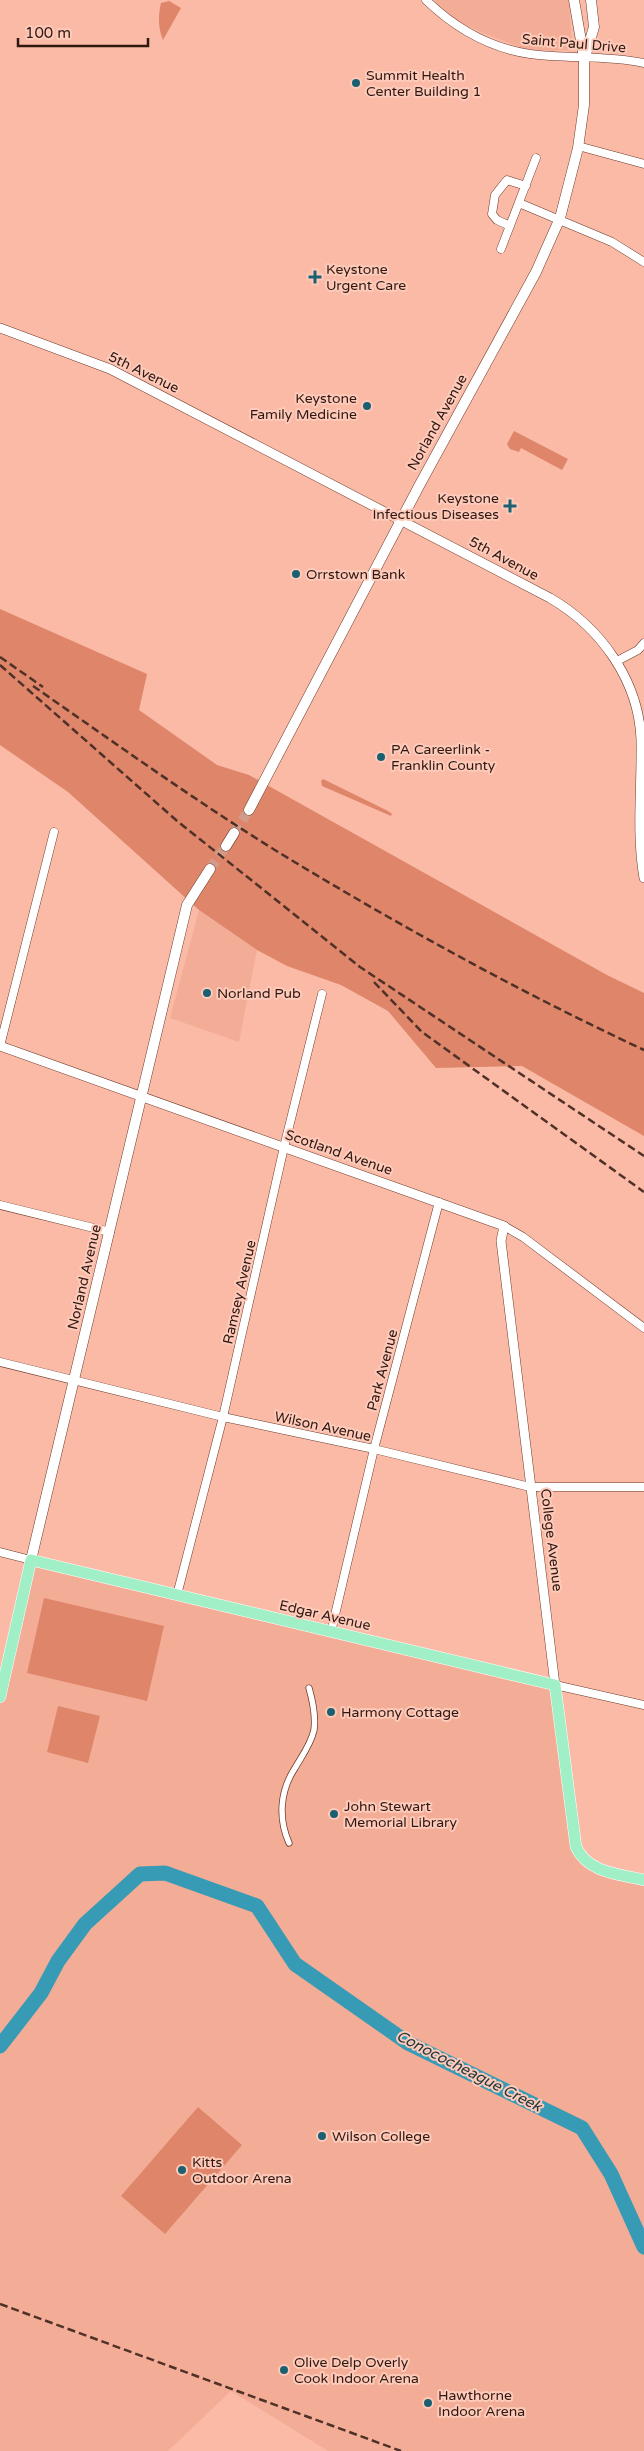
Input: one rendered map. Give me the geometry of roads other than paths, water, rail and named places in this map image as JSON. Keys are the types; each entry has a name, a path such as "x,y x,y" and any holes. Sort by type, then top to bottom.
{"main road":[{"name":"Norland Avenue","path":"249,810 402,520 536,272 560,218 578,146 584,104 584,58 574,0"},
{"name":"Norland Avenue","path":"584,58 594,27 591,0"},
{"path":"226,846 234,833"},
{"name":"Norland Avenue","path":"0,1697 186,906 210,869"},
{"name":"Edgar Avenue","path":"31,1560 555,1685"},
{"name":"College Avenue","path":"555,1685 573,1835 582,1856 596,1868 644,1880"}],"street":[{"name":"Saint Paul Drive","path":"426,0 453,24 504,48 529,54 644,63"},
{"path":"578,146 644,164"},
{"path":"502,249 536,158"},
{"path":"510,226 497,220 492,214 495,195 507,180 526,186"},
{"path":"519,203 560,218 612,242 644,262"},
{"name":"5th Avenue","path":"0,328 110,369 561,604 592,630 617,662 631,691 640,725 641,856 644,878"},
{"path":"617,662 638,650 644,642"},
{"path":"0,1046 54,832"},
{"name":"Ramsey Avenue","path":"177,1595 223,1417 284,1147 322,994"},
{"name":"Scotland Avenue","path":"0,1046 504,1226 523,1237 644,1328"},
{"name":"Park Avenue","path":"331,1632 374,1449 440,1202"},
{"path":"0,1206 110,1232"},
{"name":"College Avenue","path":"504,1226 501,1241 555,1685"},
{"name":"Wilson Avenue","path":"0,1362 223,1417 374,1449 530,1487 644,1487"},
{"name":"Edgar Avenue","path":"0,1552 31,1560"},
{"name":"Edgar Avenue","path":"555,1685 644,1705"},
{"path":"289,1843 282,1825 282,1800 288,1779 307,1747 313,1731 314,1711 309,1688"}],"waterway":[{"name":"Conococheague Creek","path":"0,2046 41,1993 58,1961 85,1924 140,1874 165,1873 257,1906 295,1964 408,2043 582,2128 611,2174 644,2247"}],"tunnel":[{"path":"234,833 249,810"},
{"path":"210,869 226,846"}],"railway":[{"path":"0,657 43,687"},
{"path":"0,665 176,820 360,967 644,1156"},
{"path":"33,686 156,772 283,855 416,933 506,982 644,1050"},
{"path":"374,982 422,1032 644,1192"},
{"path":"0,2304 401,2451"}],"place":[{"name":"Summit Health Center Building 1","path":"356,83"},
{"name":"Keystone Urgent Care","path":"315,277"},
{"name":"Keystone Family Medicine","path":"367,406"},
{"name":"Keystone Infectious Diseases","path":"510,506"},
{"name":"Orrstown Bank","path":"296,574"},
{"name":"PA Careerlink - Franklin County","path":"381,757"},
{"name":"Norland Pub","path":"207,993"},
{"name":"Harmony Cottage","path":"331,1712"},
{"name":"John Stewart Memorial Library","path":"334,1814"},
{"name":"Wilson College","path":"322,2136"},
{"name":"Kitts Outdoor Arena","path":"182,2170"},
{"name":"Olive Delp Overly Cook Indoor Arena","path":"284,2370"},
{"name":"Hawthorne Indoor Arena","path":"428,2403"}]}
